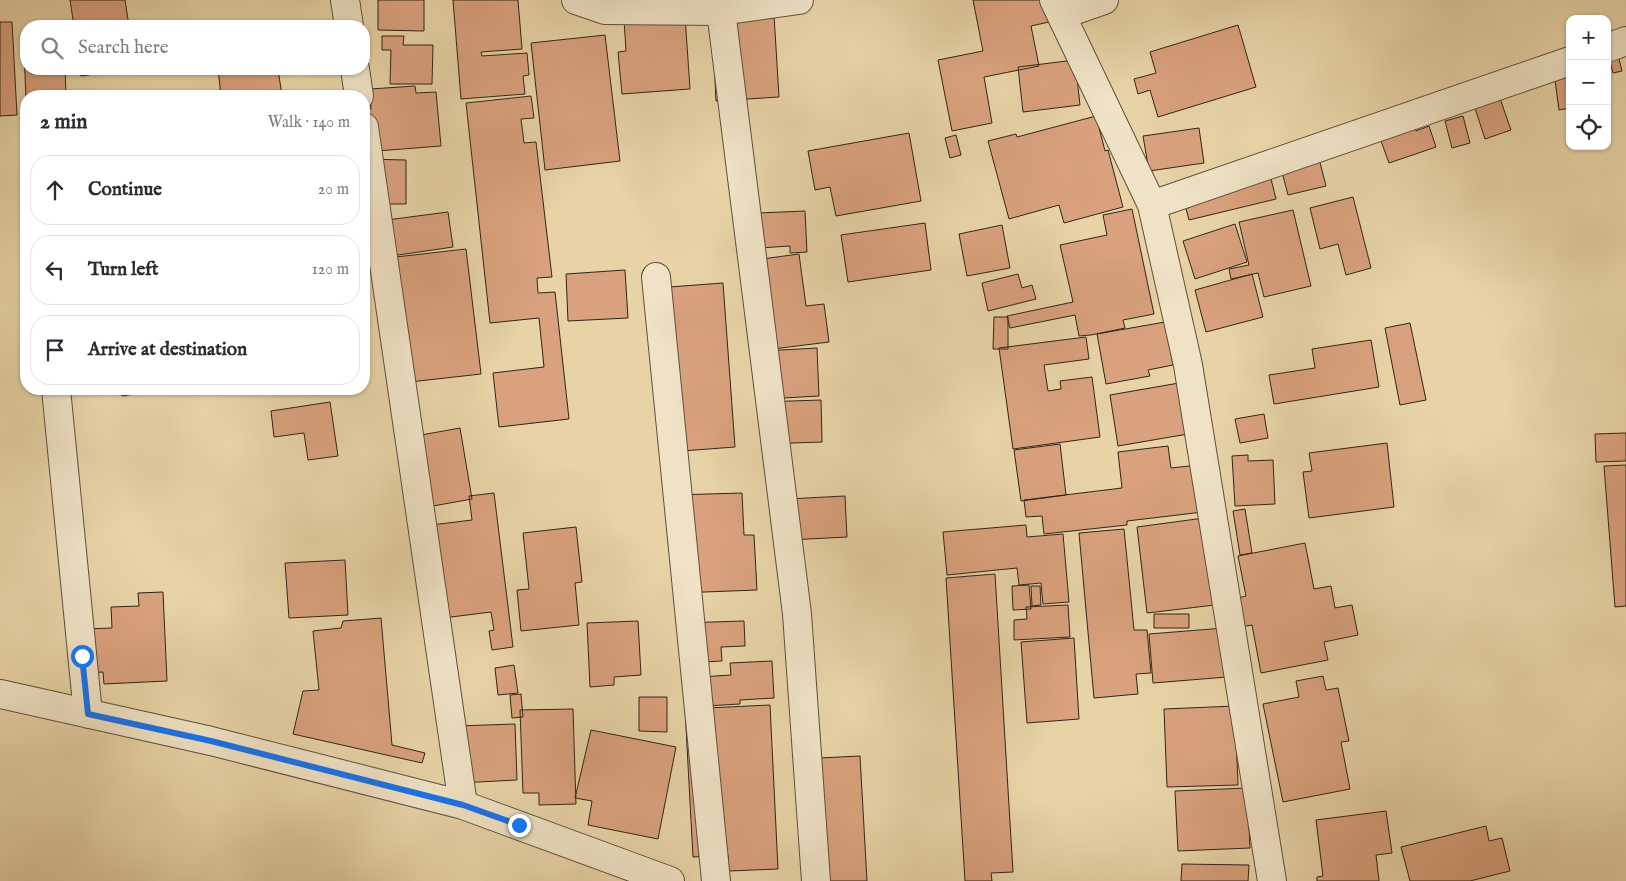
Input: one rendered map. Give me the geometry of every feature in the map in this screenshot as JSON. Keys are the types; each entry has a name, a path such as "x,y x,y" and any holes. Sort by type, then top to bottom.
{"street":[{"path":"345,0 348,20"},
{"path":"576,0 604,10 721,11 799,0"},
{"path":"1104,0 1057,8 1152,205 1188,365 1272,881"},
{"path":"721,11 797,614 816,881"},
{"path":"1611,47 1626,41"},
{"path":"1152,205 1566,61"},
{"path":"356,75 358,90"},
{"path":"370,168 463,805"},
{"path":"656,277 716,881"},
{"path":"57,395 88,714"},
{"path":"0,694 211,741 463,805 670,881"}],"building":[{"path":"70,0 125,0 128,20 73,20"},
{"path":"378,0 424,0 424,31 378,30"},
{"path":"453,0 518,0 522,49 481,52 482,56 527,53 529,75 523,76 525,94 461,99"},
{"path":"973,0 1044,0 1049,22 1031,26 1039,66 984,77 992,123 952,131 938,60 983,51"},
{"path":"774,15 779,97 716,101 712,19"},
{"path":"685,16 690,89 622,94 618,52 626,51 624,20"},
{"path":"0,22 12,22 17,115 0,116"},
{"path":"1238,25 1256,87 1158,117 1150,90 1138,94 1134,79 1156,73 1150,52"},
{"path":"605,35 620,161 545,170 531,43"},
{"path":"382,36 404,36 403,45 433,45 432,84 390,84 391,50 382,50"},
{"path":"1616,47 1622,71 1613,73 1611,49"},
{"path":"1075,60 1080,105 1023,112 1018,67"},
{"path":"1566,63 1566,109 1559,110 1553,65"},
{"path":"25,75 65,75 66,90 26,90"},
{"path":"219,75 279,75 281,90 220,90"},
{"path":"415,86 416,93 436,92 441,146 370,152 370,89"},
{"path":"1496,87 1511,130 1485,139 1471,96"},
{"path":"531,96 534,118 521,119 524,143 536,142 552,277 537,278 538,293 555,292 569,419 499,427 493,373 544,367 539,318 490,323 466,103"},
{"path":"1408,110 1416,131 1429,126 1436,147 1389,163 1381,141 1373,143"},
{"path":"1096,116 1105,151 1108,150 1123,207 1064,223 1059,205 1009,219 988,141 1016,134 1017,137"},
{"path":"1463,116 1470,143 1452,148 1445,121"},
{"path":"1199,128 1204,163 1149,171 1143,136"},
{"path":"909,133 921,201 836,216 830,187 815,190 808,151"},
{"path":"956,135 961,155 950,158 945,138"},
{"path":"1315,143 1326,186 1288,195 1282,172 1270,175 1276,199 1189,220 1179,181"},
{"path":"370,159 406,160 406,204 370,204"},
{"path":"1353,197 1371,268 1346,275 1338,244 1320,249 1310,208"},
{"path":"1132,209 1154,314 1123,320 1125,328 1091,335 1079,336 1075,315 1010,328 1007,316 1073,302 1060,245 1107,235 1103,215"},
{"path":"1293,210 1311,286 1264,297 1258,273 1231,279 1229,269 1249,265 1239,222"},
{"path":"805,211 807,252 790,253 790,246 760,248 758,213"},
{"path":"448,212 453,247 370,259 370,222"},
{"path":"925,223 931,270 848,282 841,235"},
{"path":"1235,224 1247,262 1195,279 1183,241"},
{"path":"1002,225 1010,268 967,276 959,234"},
{"path":"466,249 481,374 401,383 387,258"},
{"path":"799,254 806,306 824,304 829,342 773,349 762,259"},
{"path":"625,270 628,318 568,321 566,274"},
{"path":"1018,274 1022,288 1032,285 1036,299 988,311 982,283"},
{"path":"1252,274 1263,317 1206,332 1195,290"},
{"path":"723,283 735,447 682,451 669,287"},
{"path":"994,317 1008,317 1008,349 993,349"},
{"path":"1165,322 1173,365 1148,370 1150,376 1106,384 1097,334"},
{"path":"1410,323 1426,400 1400,405 1385,328"},
{"path":"1086,337 1089,359 1044,365 1048,391 1061,389 1060,381 1092,377 1100,437 1013,449 999,348"},
{"path":"1371,340 1379,387 1274,404 1269,375 1315,368 1312,349"},
{"path":"817,348 819,396 765,399 763,351"},
{"path":"1179,383 1188,434 1118,446 1110,395"},
{"path":"821,400 822,442 763,444 762,402"},
{"path":"330,402 338,456 308,460 304,433 274,437 271,411"},
{"path":"1264,414 1268,438 1240,443 1235,419"},
{"path":"460,428 472,499 422,508 410,437"},
{"path":"1626,433 1626,461 1596,462 1595,434"},
{"path":"1387,443 1394,507 1309,518 1303,472 1312,471 1309,453"},
{"path":"1060,444 1066,495 1021,501 1014,450"},
{"path":"1168,446 1171,468 1198,465 1203,512 1127,521 1127,525 1044,534 1042,516 1026,517 1024,500 1122,488 1118,452"},
{"path":"1248,455 1248,461 1273,460 1275,504 1235,506 1232,456"},
{"path":"1626,465 1626,606 1615,607 1604,466"},
{"path":"494,493 513,647 492,650 489,631 494,630 491,612 435,619 423,526 472,520 469,496"},
{"path":"742,493 744,535 754,535 757,590 678,593 673,495"},
{"path":"845,496 847,537 789,540 787,499"},
{"path":"1245,509 1252,553 1240,555 1233,511"},
{"path":"1204,518 1215,605 1147,613 1137,527"},
{"path":"1026,525 1027,537 1063,534 1069,602 1043,604 1041,583 1019,585 1017,568 947,575 943,532"},
{"path":"576,527 582,582 575,583 579,625 521,631 517,590 529,589 523,533"},
{"path":"1124,529 1134,630 1147,630 1151,673 1136,674 1138,694 1094,698 1079,533"},
{"path":"1305,543 1314,589 1331,586 1335,608 1352,605 1358,635 1324,642 1328,660 1261,673 1252,625 1240,627 1234,599 1246,596 1238,556"},
{"path":"345,560 348,615 289,618 285,563"},
{"path":"995,574 1013,872 991,873 992,881 965,881 946,578"},
{"path":"1029,585 1031,609 1013,610 1012,586"},
{"path":"1031,586 1040,586 1041,605 1032,606"},
{"path":"163,592 167,681 104,684 103,672 87,673 85,629 112,628 111,607 139,606 138,593"},
{"path":"1068,605 1070,637 1014,640 1014,620 1027,619 1026,607"},
{"path":"1154,614 1189,614 1189,628 1154,628"},
{"path":"381,618 392,745 425,753 422,763 293,734 303,691 319,690 313,631 341,628 343,621"},
{"path":"638,621 641,675 614,677 614,685 590,687 587,623"},
{"path":"744,621 745,646 721,647 722,661 683,663 681,623"},
{"path":"1224,628 1227,677 1153,683 1149,634"},
{"path":"1074,638 1079,719 1027,723 1021,642"},
{"path":"772,661 774,698 740,700 740,704 688,707 686,678 731,675 730,663"},
{"path":"514,665 518,693 498,695 495,668"},
{"path":"1323,676 1326,690 1338,688 1349,741 1341,742 1350,789 1283,802 1263,704 1299,697 1296,681"},
{"path":"521,694 523,717 512,718 510,695"},
{"path":"639,697 667,697 667,732 639,731"},
{"path":"770,705 778,869 729,871 728,855 693,857 685,709"},
{"path":"1235,706 1238,785 1167,787 1164,709"},
{"path":"573,709 576,804 539,805 539,793 523,793 520,710"},
{"path":"515,724 517,780 459,783 457,726"},
{"path":"591,730 676,747 658,839 588,825 592,801 575,798"},
{"path":"860,756 867,881 806,881 799,759"},
{"path":"1247,788 1250,848 1178,851 1175,791"},
{"path":"1386,811 1392,853 1376,855 1379,881 1317,881 1317,877 1323,876 1316,820"},
{"path":"1486,826 1489,841 1502,838 1510,871 1470,881 1410,881 1401,847"},
{"path":"1182,864 1249,865 1248,881 1181,881"}],"route":[{"path":"82,656 88,714 211,741 463,805 519,825"}]}
